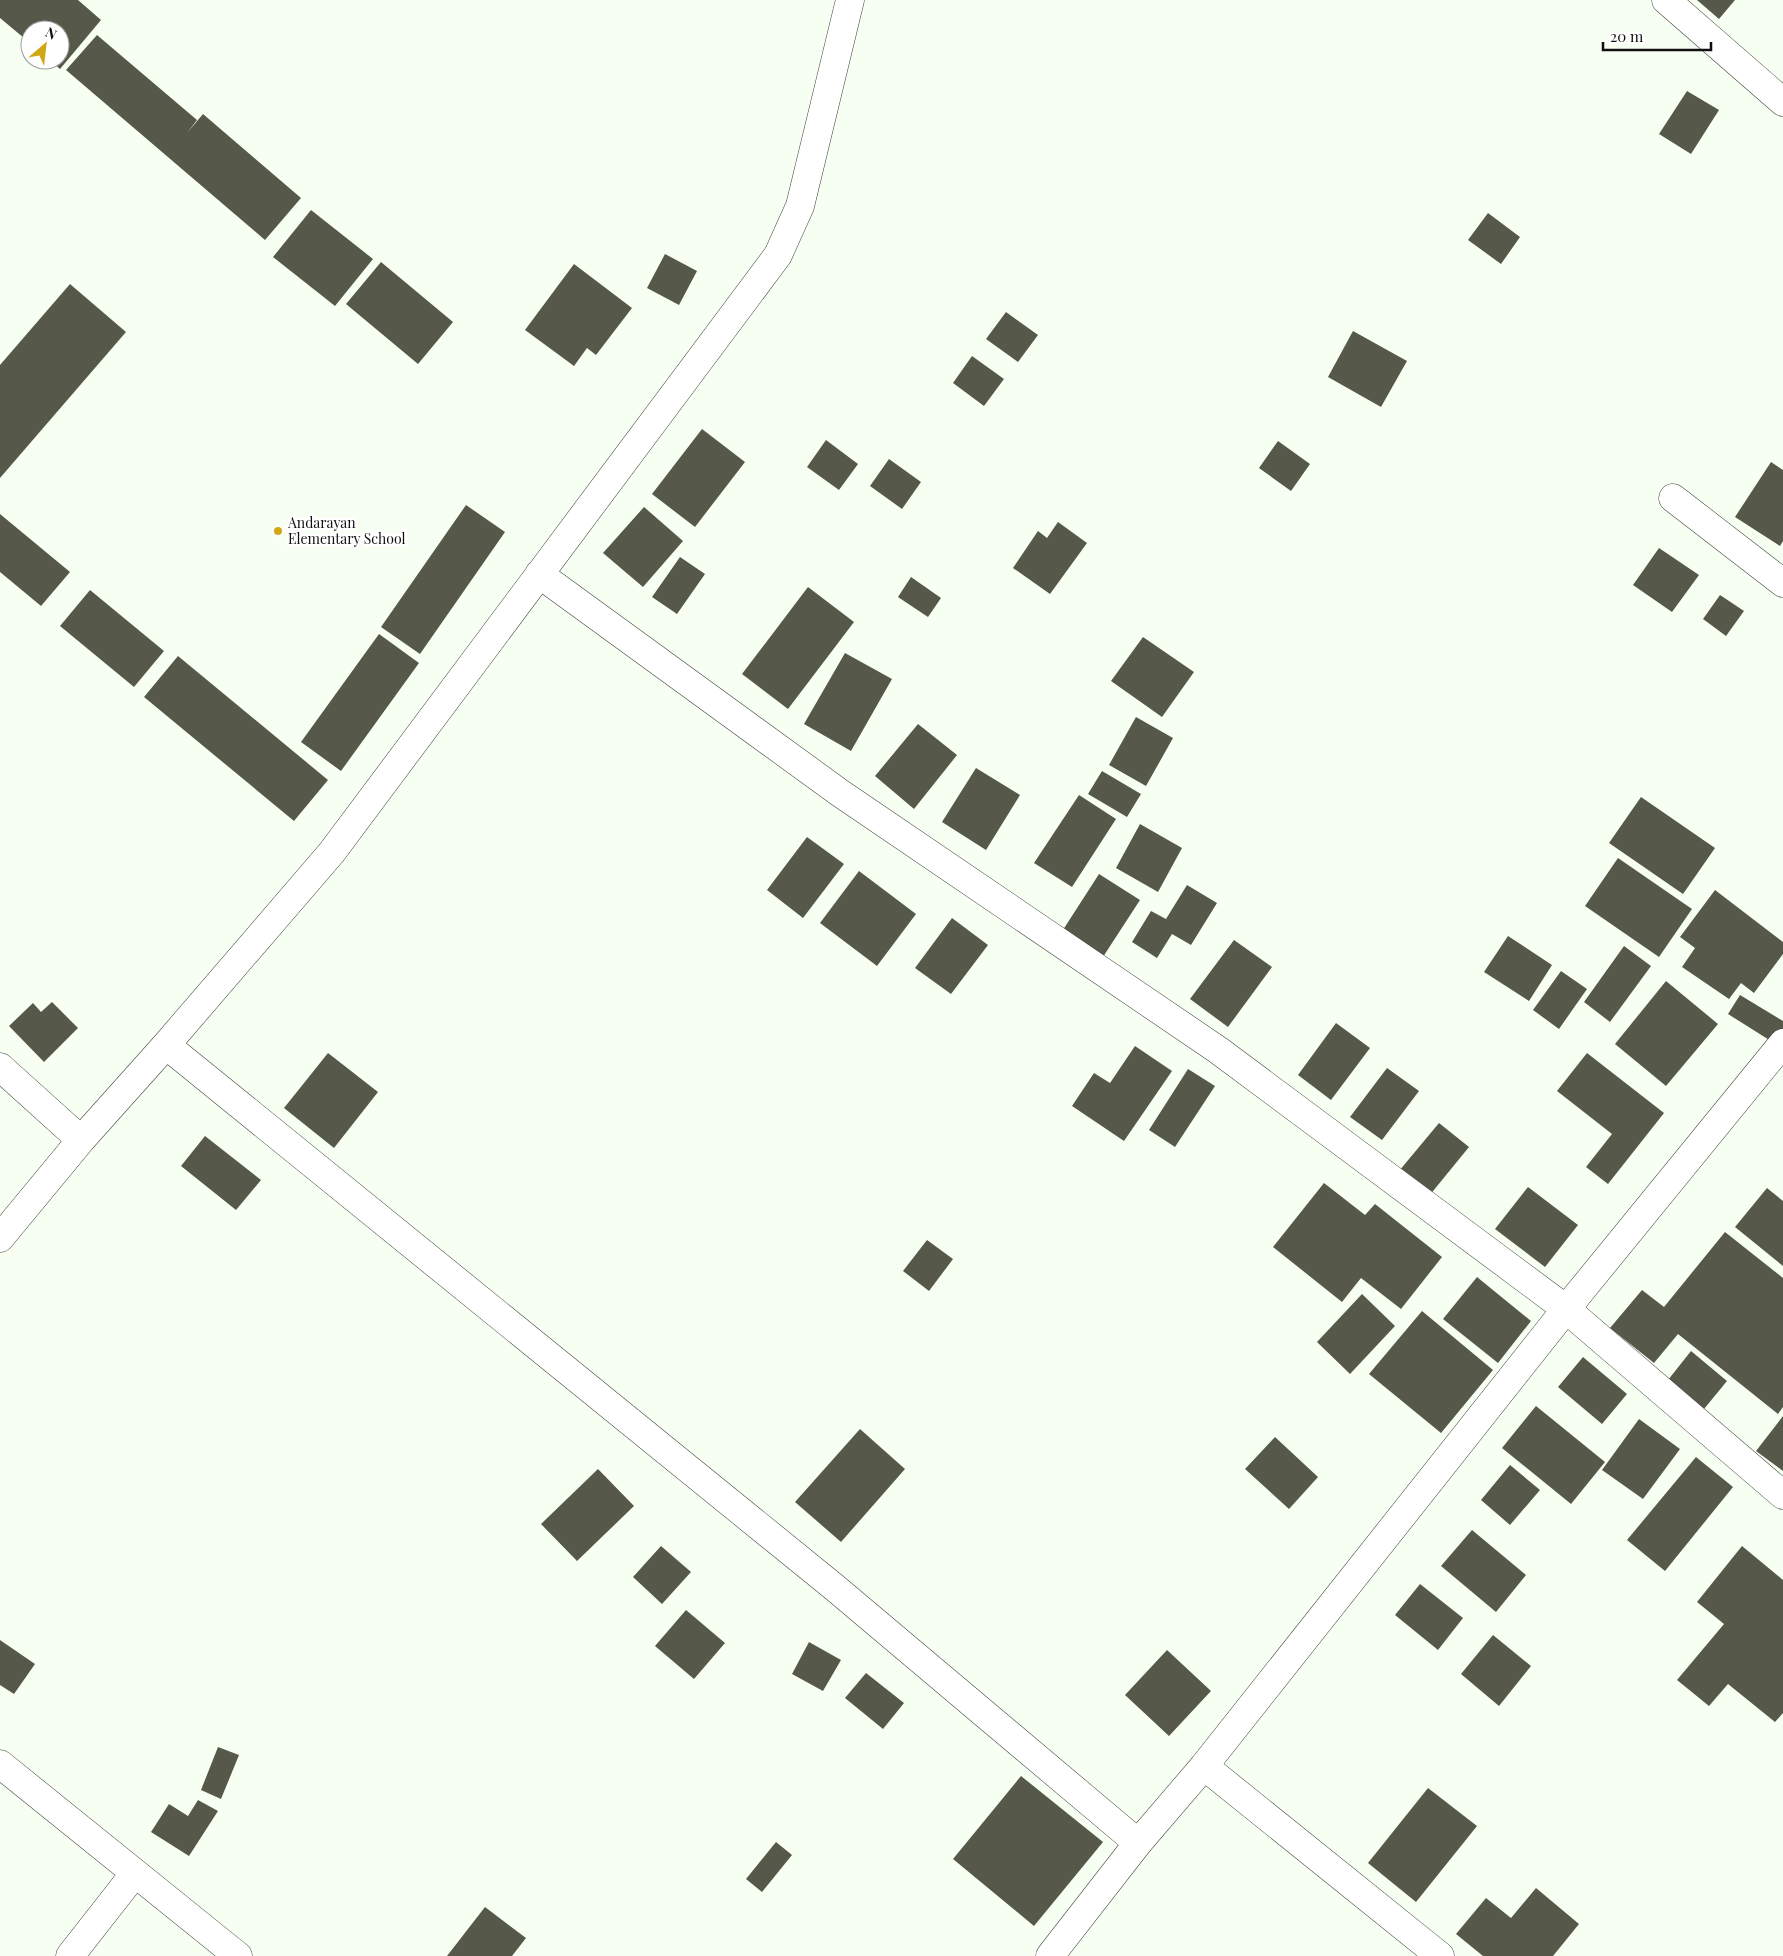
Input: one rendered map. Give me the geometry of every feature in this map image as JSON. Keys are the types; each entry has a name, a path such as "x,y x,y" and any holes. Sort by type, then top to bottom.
{"street":[{"path":"0,1238 81,1140 166,1045 332,852 778,255 800,206 850,0"},
{"path":"1666,0 1783,102"},
{"path":"1672,498 1783,583"},
{"path":"539,574 840,793 1218,1050 1566,1309 1783,1495"},
{"path":"1050,1956 1138,1843 1204,1766 1566,1309 1783,1043"},
{"path":"166,1045 834,1587 1138,1843"},
{"path":"0,1067 81,1140"},
{"path":"0,1764 238,1956"},
{"path":"1204,1766 1440,1956"},
{"path":"70,1956 135,1873"}],"building":[{"path":"0,0 78,0 101,20 70,57 70,20 20,20 20,35 0,18"},
{"path":"1697,0 1735,0 1719,19"},
{"path":"97,35 197,120 187,133 203,114 301,198 265,240 66,70 70,70 70,65"},
{"path":"1687,91 1719,110 1691,154 1659,134"},
{"path":"311,210 373,259 335,306 273,257"},
{"path":"1488,213 1520,237 1501,264 1468,240"},
{"path":"665,254 697,271 679,305 647,288"},
{"path":"381,262 453,322 418,364 346,304"},
{"path":"574,264 632,308 596,355 587,348 574,366 525,330"},
{"path":"70,284 126,332 0,478 0,365"},
{"path":"1006,312 1038,335 1018,362 986,339"},
{"path":"1353,331 1407,361 1381,407 1328,377"},
{"path":"972,356 1004,379 984,406 953,383"},
{"path":"702,429 745,462 695,527 652,494"},
{"path":"826,440 858,464 839,490 807,467"},
{"path":"1278,441 1310,464 1291,491 1259,468"},
{"path":"889,459 921,482 902,509 870,486"},
{"path":"1771,462 1783,470 1783,541 1780,546 1735,517"},
{"path":"466,505 505,532 420,654 381,627"},
{"path":"644,507 683,541 643,587 603,553"},
{"path":"0,514 70,572 41,606 0,572"},
{"path":"1058,522 1087,543 1050,594 1013,568 1038,531 1047,538"},
{"path":"1659,548 1699,575 1672,612 1633,585"},
{"path":"680,557 705,574 677,614 652,597"},
{"path":"911,577 941,598 928,617 898,597"},
{"path":"808,587 854,622 788,709 742,674"},
{"path":"90,590 164,651 134,687 60,626"},
{"path":"1720,595 1744,611 1726,636 1703,619"},
{"path":"379,634 419,663 341,771 301,742"},
{"path":"1143,637 1194,672 1162,717 1111,681"},
{"path":"845,653 892,679 851,751 804,724"},
{"path":"178,656 328,780 294,821 144,697"},
{"path":"1136,717 1173,738 1146,786 1109,765"},
{"path":"918,724 957,755 914,809 875,776"},
{"path":"976,768 1020,795 986,850 942,822"},
{"path":"1102,771 1141,794 1127,817 1088,794"},
{"path":"1079,795 1116,819 1072,887 1034,863"},
{"path":"1641,797 1715,848 1683,894 1609,843"},
{"path":"1140,824 1182,848 1158,892 1116,868"},
{"path":"807,837 844,864 803,918 767,890"},
{"path":"1618,858 1692,909 1659,957 1585,906"},
{"path":"859,871 916,914 877,966 820,923"},
{"path":"1099,874 1140,900 1101,960 1061,933"},
{"path":"1187,885 1217,903 1191,945 1172,934 1157,958 1132,942 1151,911 1166,919"},
{"path":"1715,890 1783,942 1783,954 1754,993 1741,983 1729,999 1682,967 1695,948 1680,937"},
{"path":"952,918 988,945 951,994 915,968"},
{"path":"1508,936 1552,965 1529,1001 1484,972"},
{"path":"1234,940 1272,967 1228,1027 1190,999"},
{"path":"1624,946 1651,966 1610,1022 1584,1002"},
{"path":"1561,971 1587,989 1559,1029 1533,1010"},
{"path":"1666,981 1718,1024 1666,1086 1615,1044"},
{"path":"1740,995 1783,1021 1783,1028 1774,1043 1728,1014"},
{"path":"52,1002 78,1028 44,1062 9,1026 33,1003 41,1012"},
{"path":"1336,1023 1370,1048 1331,1100 1298,1075"},
{"path":"1135,1046 1172,1071 1124,1141 1072,1106 1094,1073 1110,1083"},
{"path":"328,1053 378,1092 334,1148 284,1108"},
{"path":"1587,1053 1664,1113 1608,1184 1586,1167 1612,1134 1557,1091"},
{"path":"1387,1068 1419,1091 1382,1140 1350,1117"},
{"path":"1188,1069 1215,1086 1175,1147 1149,1130"},
{"path":"1439,1123 1469,1147 1429,1196 1399,1171"},
{"path":"205,1136 261,1180 236,1210 181,1166"},
{"path":"1324,1183 1365,1215 1375,1204 1442,1257 1401,1309 1361,1278 1342,1302 1273,1247"},
{"path":"1528,1187 1578,1225 1545,1267 1495,1229"},
{"path":"1767,1188 1783,1201 1783,1266 1735,1227"},
{"path":"1725,1232 1783,1278 1783,1407 1778,1414 1678,1334 1654,1363 1610,1328 1642,1290 1664,1307"},
{"path":"927,1240 953,1259 929,1291 903,1271"},
{"path":"1477,1277 1531,1321 1498,1363 1443,1319"},
{"path":"1362,1294 1395,1326 1350,1374 1317,1342"},
{"path":"1422,1311 1493,1370 1441,1433 1369,1374"},
{"path":"1691,1351 1727,1381 1704,1409 1668,1380"},
{"path":"1583,1357 1627,1394 1602,1424 1558,1387"},
{"path":"1536,1406 1605,1462 1571,1504 1502,1448"},
{"path":"1783,1416 1783,1471 1756,1451"},
{"path":"1639,1419 1680,1449 1643,1499 1602,1470"},
{"path":"860,1429 905,1469 841,1542 795,1502"},
{"path":"1275,1437 1318,1477 1289,1509 1245,1469"},
{"path":"1696,1457 1733,1487 1665,1571 1627,1540"},
{"path":"1510,1465 1540,1490 1510,1525 1481,1500"},
{"path":"598,1469 634,1506 577,1561 541,1524"},
{"path":"1472,1530 1526,1575 1496,1612 1441,1566"},
{"path":"661,1546 691,1572 662,1604 633,1577"},
{"path":"1742,1546 1783,1580 1783,1713 1775,1722 1728,1684 1709,1706 1677,1680 1724,1624 1697,1602"},
{"path":"1420,1584 1463,1618 1438,1650 1395,1615"},
{"path":"686,1610 725,1643 694,1679 655,1646"},
{"path":"1493,1635 1531,1666 1499,1706 1461,1674"},
{"path":"0,1640 35,1664 14,1694 0,1685"},
{"path":"809,1642 841,1660 823,1691 792,1674"},
{"path":"1167,1650 1211,1691 1169,1736 1125,1695"},
{"path":"866,1673 904,1703 883,1729 845,1698"},
{"path":"218,1747 239,1755 221,1799 201,1790"},
{"path":"1021,1776 1103,1842 1034,1926 953,1859"},
{"path":"1428,1788 1477,1826 1416,1902 1368,1863"},
{"path":"198,1800 218,1811 189,1856 151,1832 169,1804 188,1816"},
{"path":"776,1842 792,1855 762,1892 746,1879"},
{"path":"1536,1888 1579,1924 1553,1956 1483,1956 1456,1934 1486,1898 1511,1918"},
{"path":"485,1907 526,1938 512,1956 447,1956"}],"place":[{"name":"Andarayan Elementary School","path":"278,531"}]}
